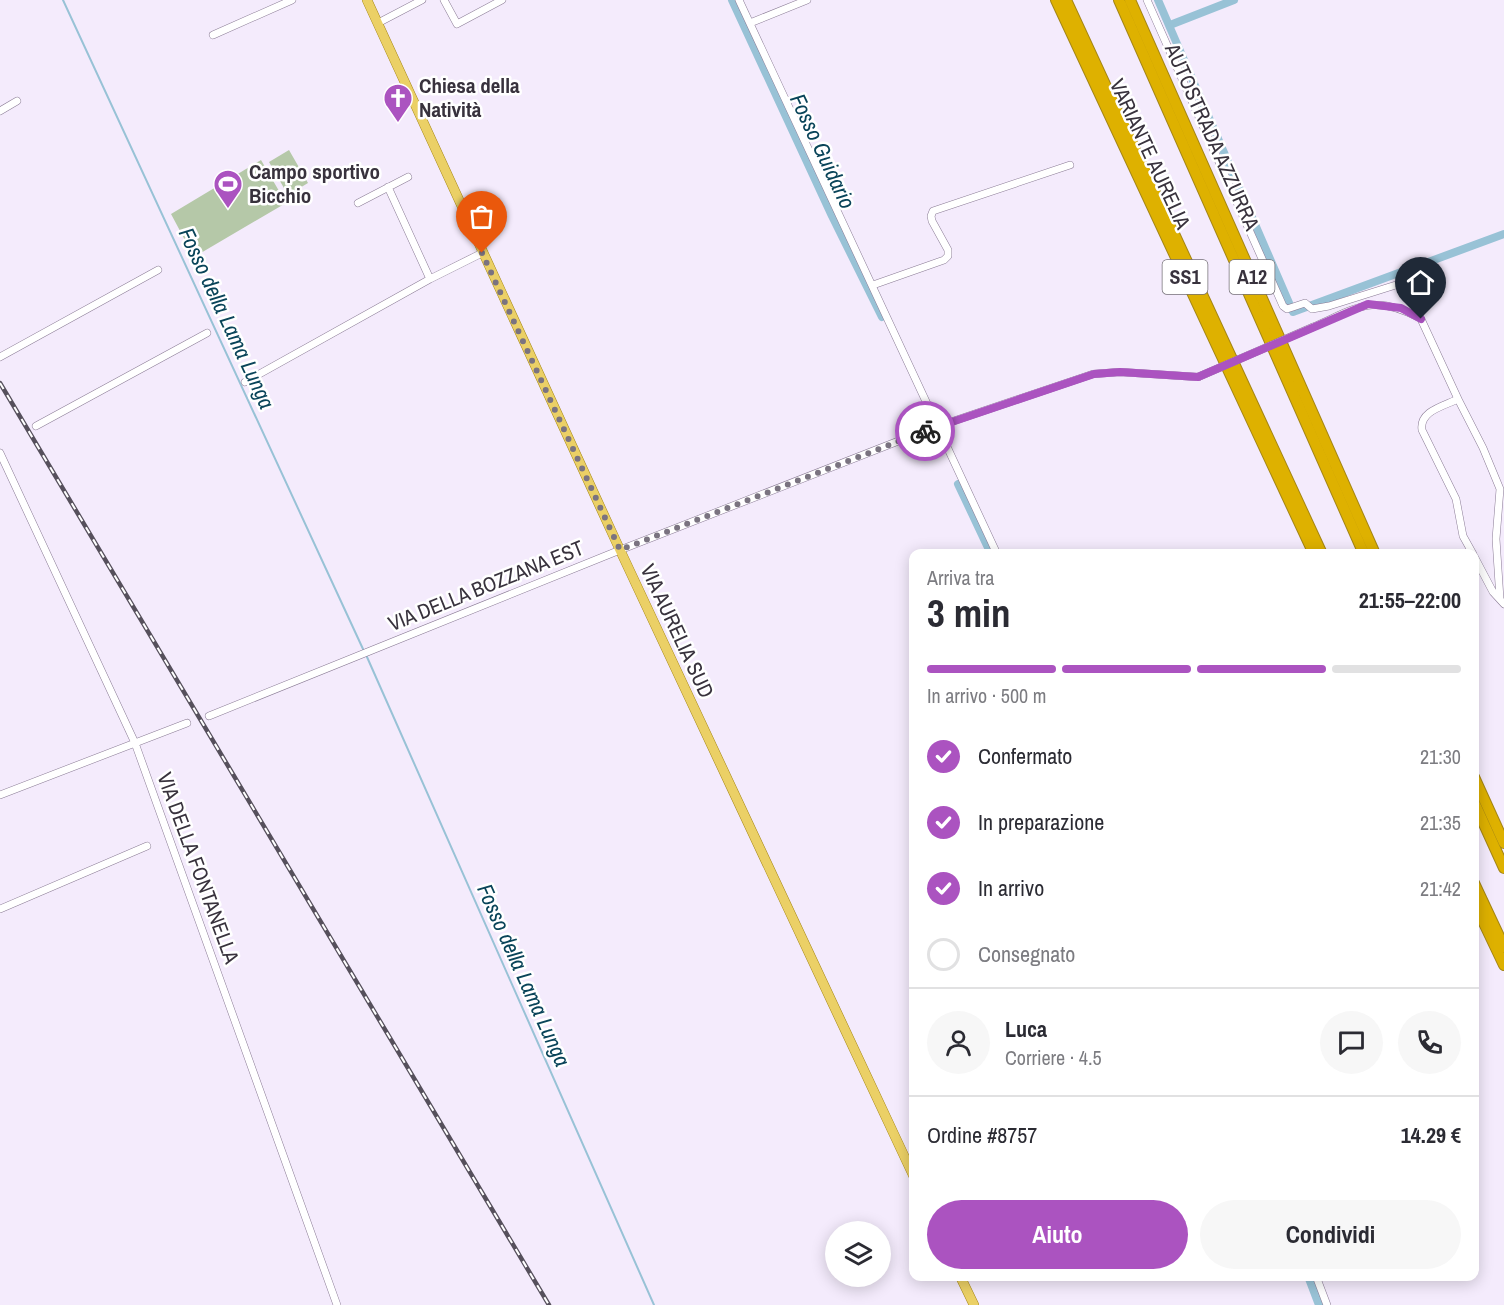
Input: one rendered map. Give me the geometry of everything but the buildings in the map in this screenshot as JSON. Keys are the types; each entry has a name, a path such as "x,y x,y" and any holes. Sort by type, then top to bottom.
{"highway":[{"name":"VARIANTE AURELIA","path":"1056,0 1312,549"},
{"name":"VARIANTE AURELIA","path":"1066,0 1320,549"},
{"name":"AUTOSTRADA AZZURRA","path":"1119,0 1362,549"},
{"name":"AUTOSTRADA AZZURRA","path":"1130,0 1373,549"},
{"path":"1479,788 1504,843"},
{"path":"1479,813 1504,868"},
{"path":"1479,894 1504,947"},
{"path":"1479,912 1504,965"}],"main road":[{"name":"VIA AURELIA SUD","path":"367,0 620,550 909,1166"},
{"path":"962,1281 974,1305"}],"street":[{"path":"213,34 292,0"},
{"path":"378,24 422,0"},
{"path":"444,0 457,24 502,0"},
{"path":"739,0 995,549"},
{"path":"750,23 807,0"},
{"path":"1147,0 1279,300 1291,308 1329,306 1399,284 1411,299 1483,448 1500,489 1497,539 1502,601"},
{"path":"0,111 17,101"},
{"path":"873,285 944,260 948,256 948,250 932,221 933,211 1070,165"},
{"path":"358,203 408,177"},
{"path":"387,187 430,279"},
{"path":"245,382 430,279 482,253"},
{"path":"0,357 158,270"},
{"name":"VIA DELLA BOZZANA EST","path":"209,716 620,550 939,426 1094,374 1120,372 1198,377 1368,304 1401,308 1421,319"},
{"path":"36,426 207,333"},
{"path":"1458,399 1427,414 1421,423 1422,430 1456,499 1463,536 1471,549"},
{"name":"VIA DELLA FONTANELLA","path":"0,453 135,743 337,1305"},
{"path":"1479,565 1493,592 1502,601"},
{"path":"0,795 187,723"},
{"path":"0,909 147,846"},
{"path":"1318,1281 1327,1305"}],"green space":[{"path":"289,150 308,183 288,195 269,162"},
{"name":"Campo sportivo Bicchio","path":"261,160 286,203 194,257 171,214"}],"waterway":[{"name":"Fosso della Lama Lunga","path":"63,0 363,649"},
{"name":"Fosso Guidario","path":"732,0 832,216 882,317"},
{"path":"1158,0 1293,312 1504,234"},
{"path":"1170,25 1234,0"},
{"name":"Fosso Guidario","path":"958,484 989,549"},
{"name":"Fosso della Lama Lunga","path":"367,657 654,1305"},
{"name":"Fosso Guidario","path":"1310,1281 1319,1305"}],"railway":[{"path":"0,383 549,1305"}],"way so far":[{"path":"482,253 620,550 925,431"}],"place":[{"name":"Chiesa della Natività","path":"398,124"},
{"name":"Campo sportivo Bicchio","path":"228,210"}],"route":[{"path":"925,431 1094,374 1120,372 1202,376 1368,304 1401,308 1421,319"}]}
